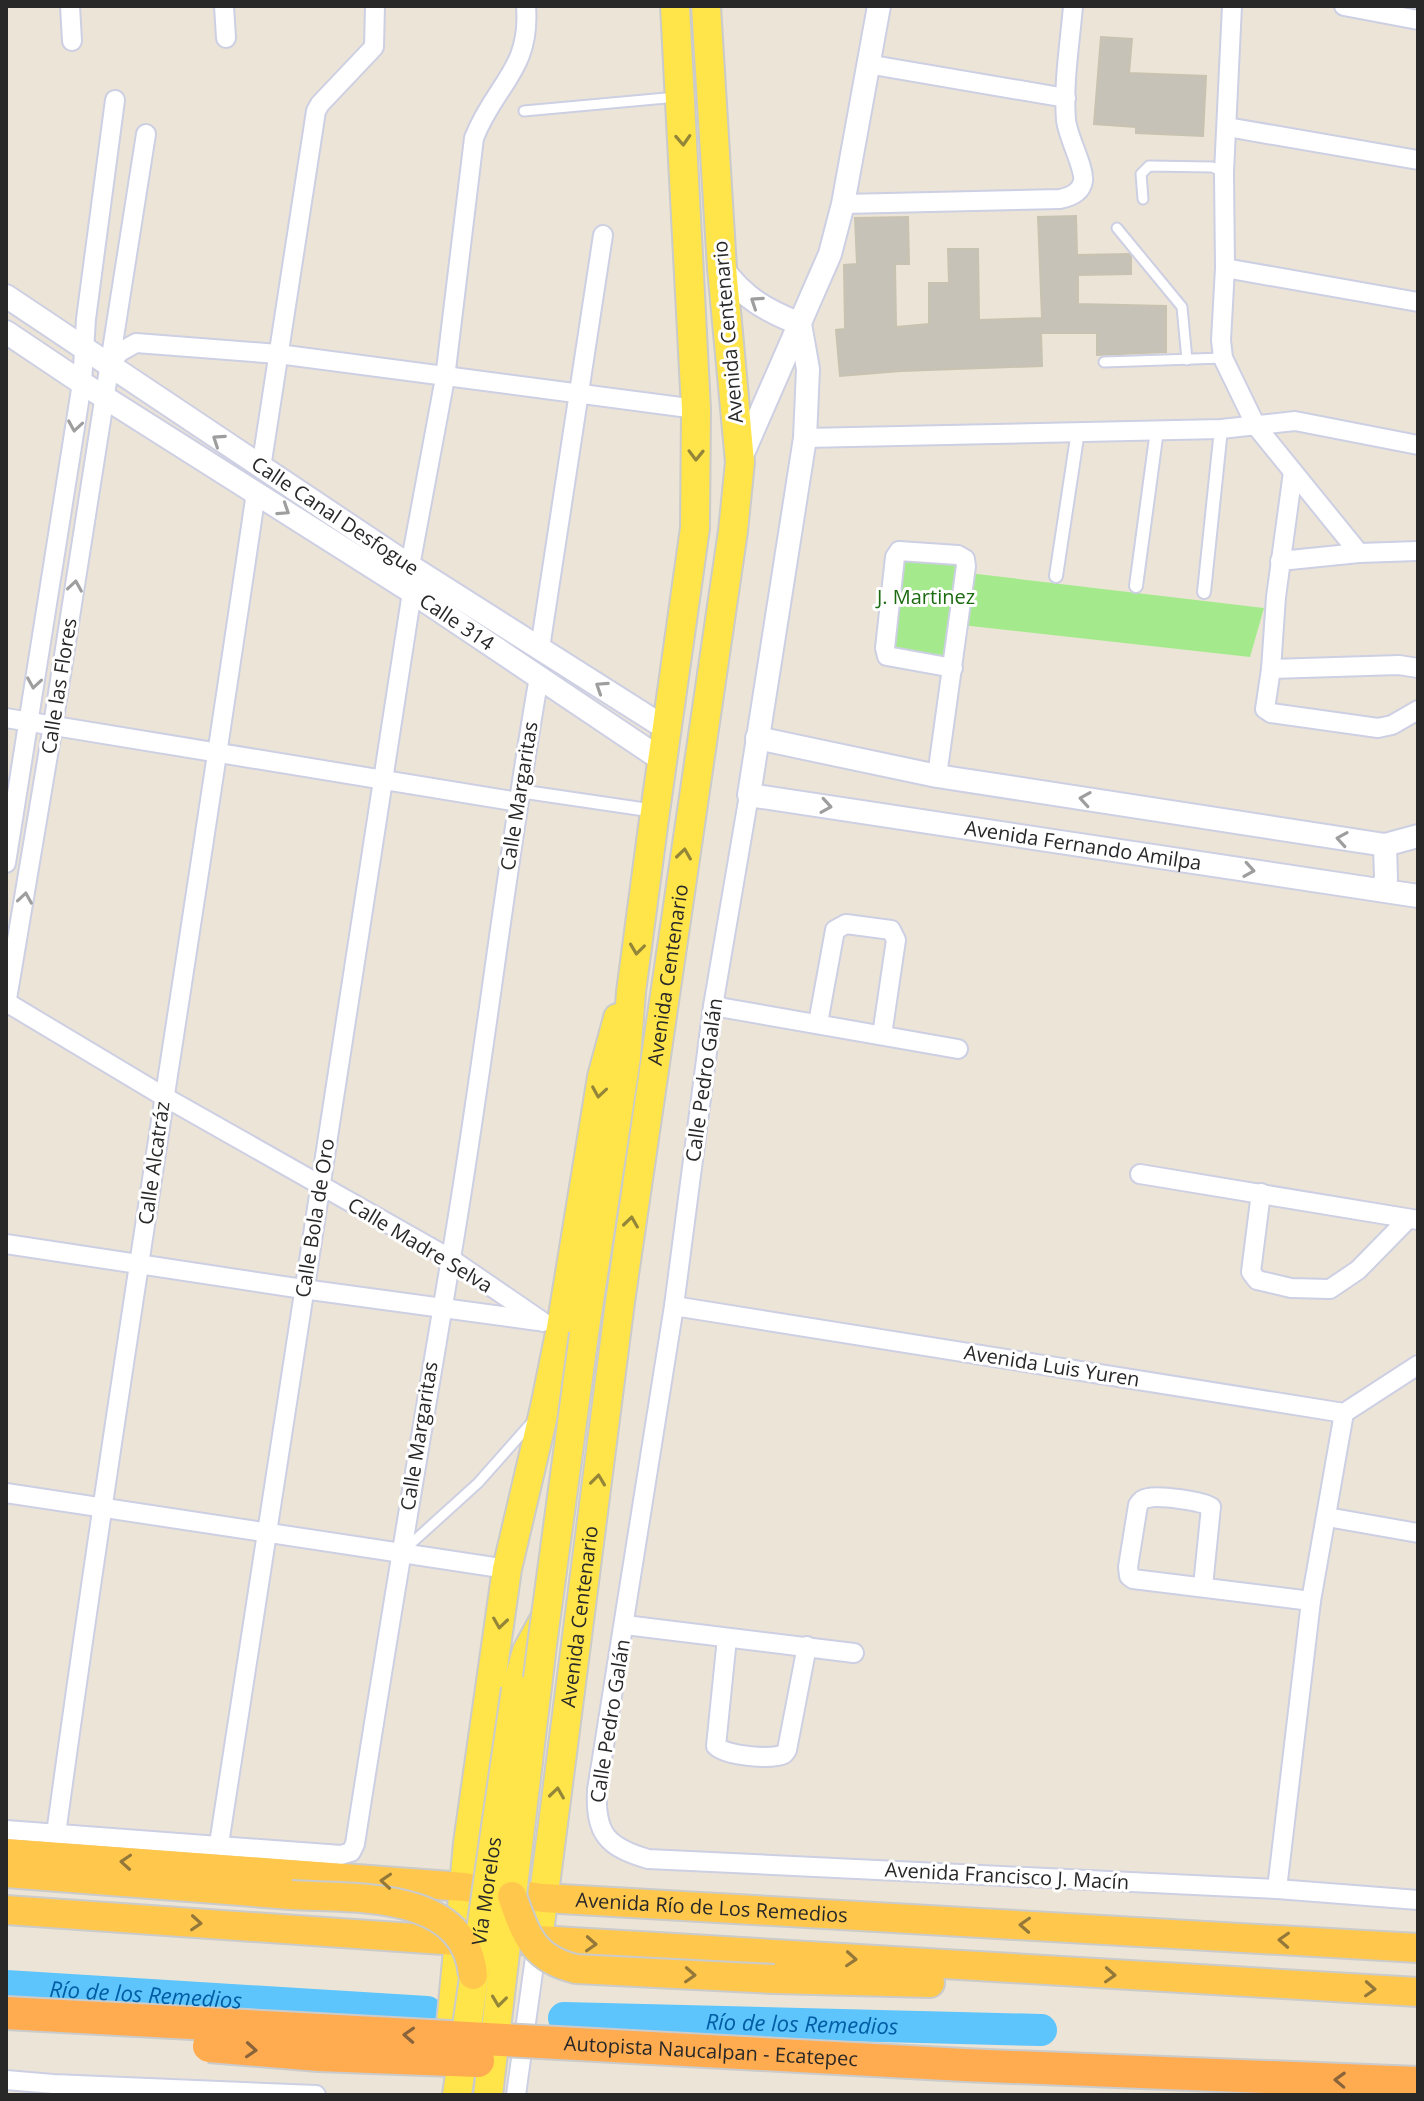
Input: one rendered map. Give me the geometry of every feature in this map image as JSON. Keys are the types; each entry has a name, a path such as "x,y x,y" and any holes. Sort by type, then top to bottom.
{"highway":[{"name":"Avenida Río de Los Remedios","path":"6,1853 464,1887 543,1898 1418,1948"},
{"path":"6,1873 419,1907 433,1914 454,1932 467,1953 473,1975"},
{"path":"512,1896 533,1945 543,1956 559,1965 576,1969 774,1979 960,1983 1051,1972"},
{"name":"Avenida Río de Los Remedios","path":"6,1910 457,1941 538,1940 1418,1992"},
{"name":"Autopista Naucalpan - Ecatepec","path":"6,2013 979,2065 1418,2083"},
{"name":"Autopista Naucalpan - Ecatepec","path":"6,2031 319,2055 573,2064 959,2086 1199,2095"}],"main road":[{"name":"Avenida Centenario","path":"457,1941 507,1569 626,1058 631,992 695,528 696,409 675,6"},
{"name":"Avenida Centenario","path":"538,1940 620,1302 733,531 740,462 722,268 706,6"},
{"name":"Avenida Centenario","path":"512,1896 542,1645 563,1328"},
{"name":"Vía Morelos","path":"457,2095 520,1670 536,1633 558,1600 587,1572"},
{"path":"468,1843 487,1866 507,1872 535,1866 550,1852"},
{"name":"Vía Morelos","path":"488,2095 512,1896"},
{"path":"445,2095 457,1941"}],"street":[{"path":"70,6 72,41"},
{"path":"224,6 226,38"},
{"path":"261,468 316,111 374,47 375,6"},
{"path":"410,566 445,378 474,138 483,114 514,71 524,49 526,6"},
{"path":"740,462 830,254 843,204 879,6"},
{"path":"843,204 1071,197 1083,183 1083,173 1072,148 1066,121 1073,6"},
{"path":"1232,6 1224,172 1223,358 1256,426 1359,553"},
{"path":"1344,6 1418,20"},
{"path":"867,64 1066,98"},
{"name":"Calle las Flores","path":"6,863 82,383 83,349 115,100"},
{"path":"1227,127 1418,160"},
{"name":"Calle las Flores","path":"7,1003 146,134"},
{"path":"540,648 603,235"},
{"path":"722,268 750,299 800,324"},
{"path":"1225,268 1418,302"},
{"name":"Calle Canal Desfogue","path":"6,296 410,566 667,729"},
{"name":"Calle Pedro Galán","path":"603,1835 596,1814 597,1790 674,1306 713,1006 805,438 808,369 800,324"},
{"name":"Calle 314","path":"6,332 412,592 662,760"},
{"path":"108,366 120,352 136,343 278,354 696,409"},
{"path":"765,404 772,394 789,391 800,398 806,411"},
{"path":"805,438 1221,429 1295,421 1418,445"},
{"path":"1204,592 1221,429"},
{"path":"1136,586 1157,430"},
{"path":"1056,576 1078,431"},
{"path":"1293,472 1264,707 1271,713 1378,728 1392,725 1418,710"},
{"name":"Calle Alcatráz","path":"56,1834 101,1507 219,751 256,492"},
{"path":"937,776 953,668 965,559 958,555 903,550 895,557 885,648 887,656 953,668"},
{"path":"1280,561 1418,551"},
{"name":"Calle Bola de Oro","path":"219,1844 412,592"},
{"path":"1271,669 1399,665 1418,668"},
{"name":"Calle Margaritas","path":"6,1830 341,1855 353,1849 451,1259 518,796 539,677"},
{"path":"6,718 383,779 655,811"},
{"path":"757,738 937,776 1385,845 1418,836"},
{"name":"Avenida Fernando Amilpa","path":"749,795 1418,896"},
{"path":"1381,890 1386,879 1385,845"},
{"path":"818,1023 835,930 846,924 891,930 896,940 882,1035"},
{"name":"Calle Madre Selva","path":"7,1003 163,1096 451,1259 563,1328"},
{"path":"713,1006 958,1049"},
{"path":"1140,1174 1413,1219"},
{"path":"1261,1193 1251,1272 1257,1280 1291,1288 1324,1290 1332,1287 1358,1270 1413,1219"},
{"path":"6,1244 563,1328"},
{"name":"Avenida Luis Yuren","path":"674,1306 1344,1413"},
{"path":"1277,1889 1311,1601 1344,1413 1418,1365"},
{"path":"6,1493 507,1569"},
{"path":"1203,1586 1211,1507 1203,1503 1154,1497 1143,1499 1138,1505 1129,1576 1138,1580 1311,1601"},
{"path":"1327,1517 1418,1533"},
{"path":"625,1625 854,1653"},
{"path":"727,1638 715,1740 719,1750 743,1755 779,1757 787,1750 807,1646"},
{"name":"Avenida Francisco J. Macín","path":"603,1835 622,1851 648,1859 1277,1889 1418,1900"},
{"path":"516,2095 538,1940"},
{"path":"6,2080 53,2090 316,2095"}],"lane":[{"path":"524,111 681,96"},
{"path":"1143,199 1141,174 1149,166 1212,167 1224,172"},
{"path":"1117,228 1182,307 1187,360"},
{"path":"1104,362 1223,358"},
{"path":"400,1553 478,1483 545,1407"}],"green space":[{"name":"J. Martinez","path":"894,554 961,565 960,572 1264,608 1250,657 952,624 945,665 880,653"}],"building":[{"path":"1101,37 1132,39 1129,73 1206,76 1203,136 1136,133 1136,127 1094,124"},
{"path":"1076,216 1077,255 1129,254 1131,257 1131,274 1078,275 1078,304 1166,306 1166,352 1097,355 1097,333 1041,333 1042,366 840,376 836,330 845,329 844,265 857,264 855,218 908,217 909,264 895,264 896,327 929,324 929,283 949,283 948,249 978,249 979,320 1042,318 1038,217"}],"waterway":[{"name":"Río de los Remedios","path":"6,1986 427,2012"},
{"name":"Río de los Remedios","path":"564,2018 1041,2030"}]}
